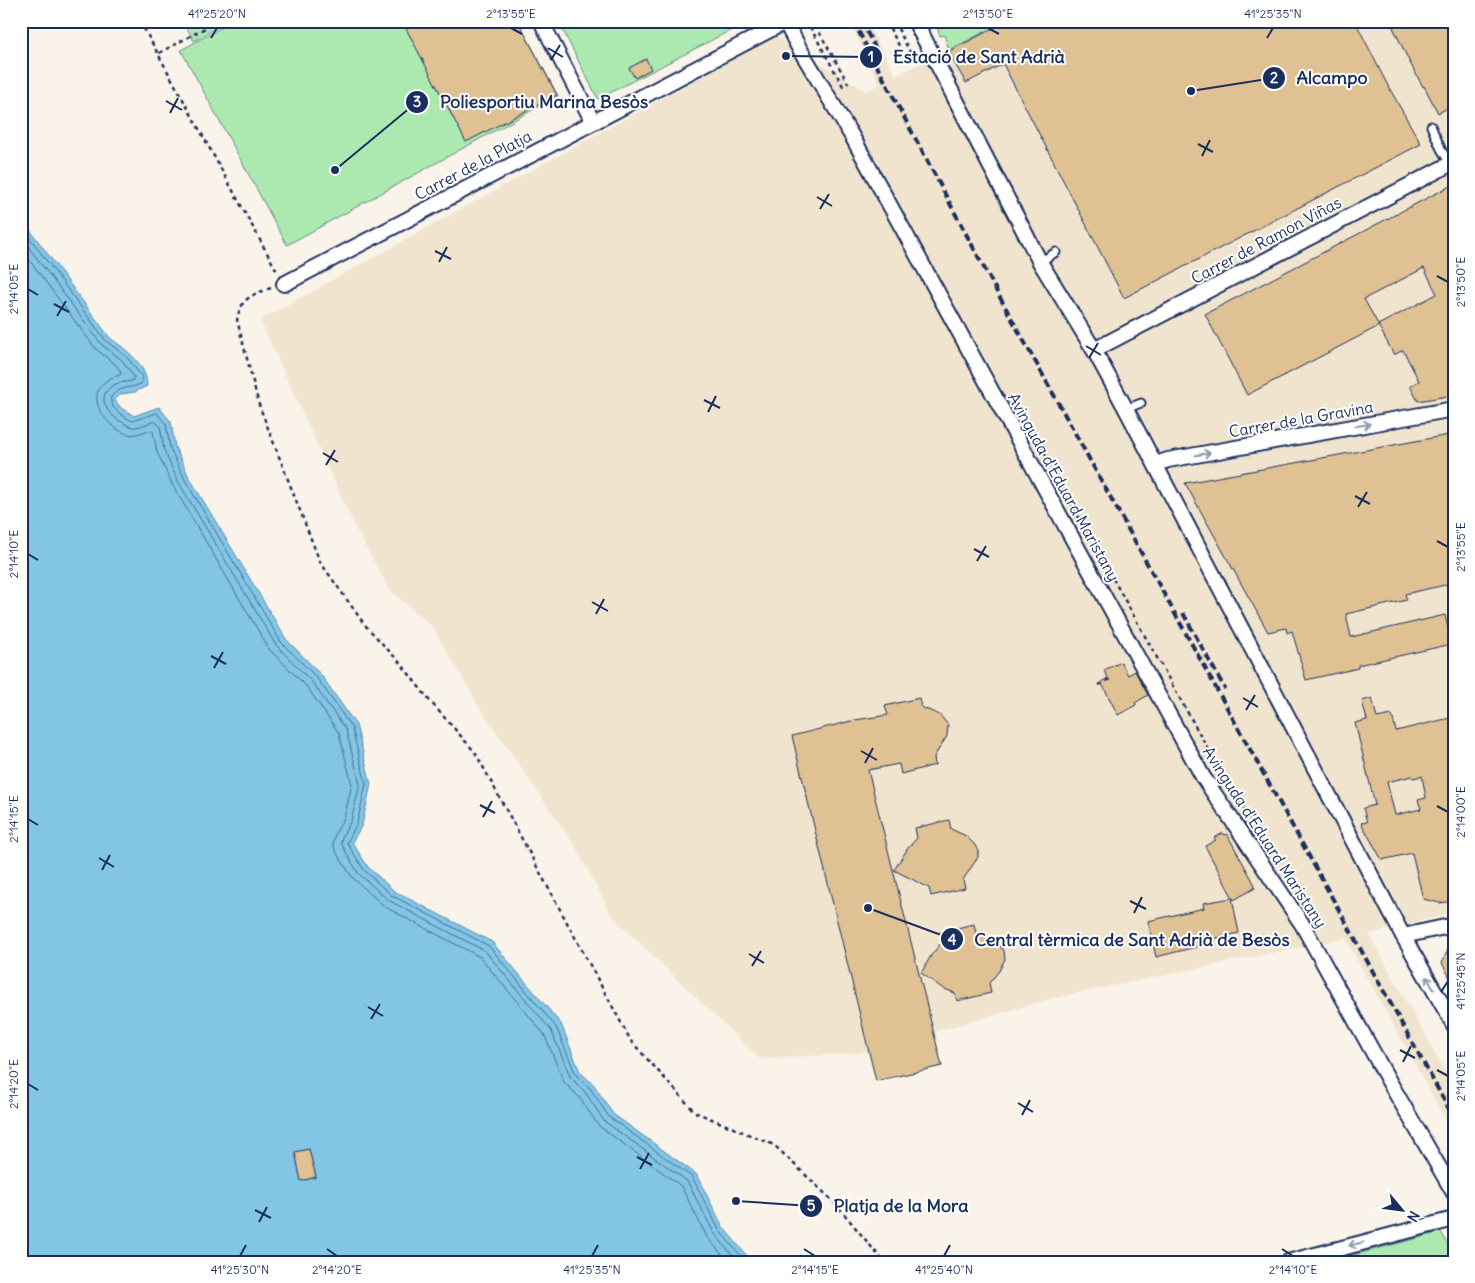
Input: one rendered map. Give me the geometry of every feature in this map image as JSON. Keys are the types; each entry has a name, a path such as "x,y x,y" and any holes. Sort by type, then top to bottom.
{"street":[{"path":"541,21 593,122"},
{"name":"Carrer de la Platja","path":"284,284 785,21"},
{"name":"Avinguda d'Eduard Maristany","path":"785,21 858,146 1203,777 1302,924 1390,1084 1454,1193"},
{"path":"915,21 1040,262 1094,350 1156,464 1403,936 1454,1025"},
{"name":"Carrer de Ramon Viñas","path":"1094,350 1452,163"},
{"name":"Carrer de la Gravina","path":"1156,464 1168,460 1454,409"},
{"path":"1403,936 1454,925"},
{"path":"1288,1262 1454,1219"}],"lane":[{"path":"1431,126 1441,149 1452,163"},
{"path":"1040,262 1056,252"},
{"path":"1126,409 1141,403"}],"path":[{"path":"140,21 284,284 250,295 239,308 237,320 259,406 320,562 365,625 403,666 429,700 475,752 631,1041 695,1112 774,1144 835,1202 884,1262"},
{"path":"159,53 218,21"},
{"path":"806,21 843,86 848,82 814,21"},
{"path":"816,25 822,21"},
{"path":"886,21 905,57 911,54 894,21"},
{"path":"792,35 809,25"},
{"path":"1033,431 1074,509 1217,765 1269,849"},
{"path":"1099,685 1111,680"}],"shaded area":[{"path":"849,21 866,21 896,76 1001,21 1454,21 1454,913 1369,934 1454,1087 1454,1135 1345,938 1054,998 859,1053 760,1059 612,916 575,846 482,711 432,626 390,590 357,531 260,320 775,36 866,91 880,84"}],"green space":[{"path":"183,21 228,21 194,41"},
{"path":"233,21 518,21 558,96 287,245 181,50"},
{"path":"558,21 742,21 741,25 598,99"},
{"path":"935,21 1006,21 949,50 944,35 940,36"},
{"path":"1441,1232 1453,1254 1436,1262 1327,1262"}],"water":[{"path":"21,218 110,338 129,353 144,371 147,386 135,392 121,394 115,400 121,408 134,416 159,407 171,422 175,447 189,477 286,639 321,675 356,725 371,784 362,825 352,842 368,867 394,891 492,942 561,1024 580,1072 594,1085 613,1114 696,1174 723,1227 752,1262 21,1262"}],"building":[{"path":"402,21 518,21 557,95 466,142"},
{"path":"1007,21 1355,21 1387,84 1421,144 1124,298 1003,64 966,83 948,52"},
{"path":"1390,21 1454,21 1454,105 1438,113 1409,61"},
{"path":"646,59 651,69 635,78 629,68"},
{"path":"1454,184 1454,395 1418,401 1410,386 1419,381 1403,350 1394,355 1379,326 1247,395 1205,314","holes":["1424,268 1437,294 1378,325 1364,299"]},
{"path":"1454,434 1454,583 1405,594 1407,600 1346,614 1351,637 1445,615 1452,644 1358,665 1358,668 1306,680 1292,631 1287,633 1286,628 1268,632 1185,483"},
{"path":"1121,662 1128,675 1135,671 1148,695 1135,703 1136,705 1118,715 1101,682 1108,678 1104,670"},
{"path":"919,698 921,707 940,715 948,725 947,736 934,757 935,765 901,774 899,764 868,770 942,1066 876,1081 792,736 855,720 888,715 885,706"},
{"path":"1372,698 1377,718 1392,715 1396,731 1454,717 1454,901 1440,903 1423,899 1412,853 1382,860 1361,823 1367,822 1363,808 1375,805 1355,723 1367,720 1362,701","holes":["1412,776 1413,778 1422,776 1426,798 1418,800 1421,809 1395,815 1387,782"]},
{"path":"949,820 951,829 966,836 974,844 978,850 978,857 963,880 965,888 931,896 929,888 894,870 917,838 915,828"},
{"path":"1223,833 1227,834 1255,885 1255,888 1234,900 1205,846 1216,840 1214,838"},
{"path":"1232,898 1239,933 1203,941 1204,945 1156,957 1148,921 1204,908 1203,903"},
{"path":"974,924 976,933 1000,946 1004,951 1005,959 999,971 989,983 991,993 957,1001 955,993 942,988 921,973 932,954 942,942 940,932"},
{"path":"1454,935 1454,985 1442,963"},
{"path":"309,1149 316,1177 301,1181 295,1152"}],"railway":[{"path":"853,21 998,294 1454,1118"},
{"path":"861,21 879,55"},
{"path":"1183,613 1225,689"}],"place":[{"name":"Estació de Sant Adrià","path":"786,56"},
{"name":"Alcampo","path":"1191,91"},
{"name":"Poliesportiu Marina Besòs","path":"335,170"},
{"name":"Central tèrmica de Sant Adrià de Besòs","path":"868,908"},
{"name":"Platja de la Mora","path":"736,1201"}]}
